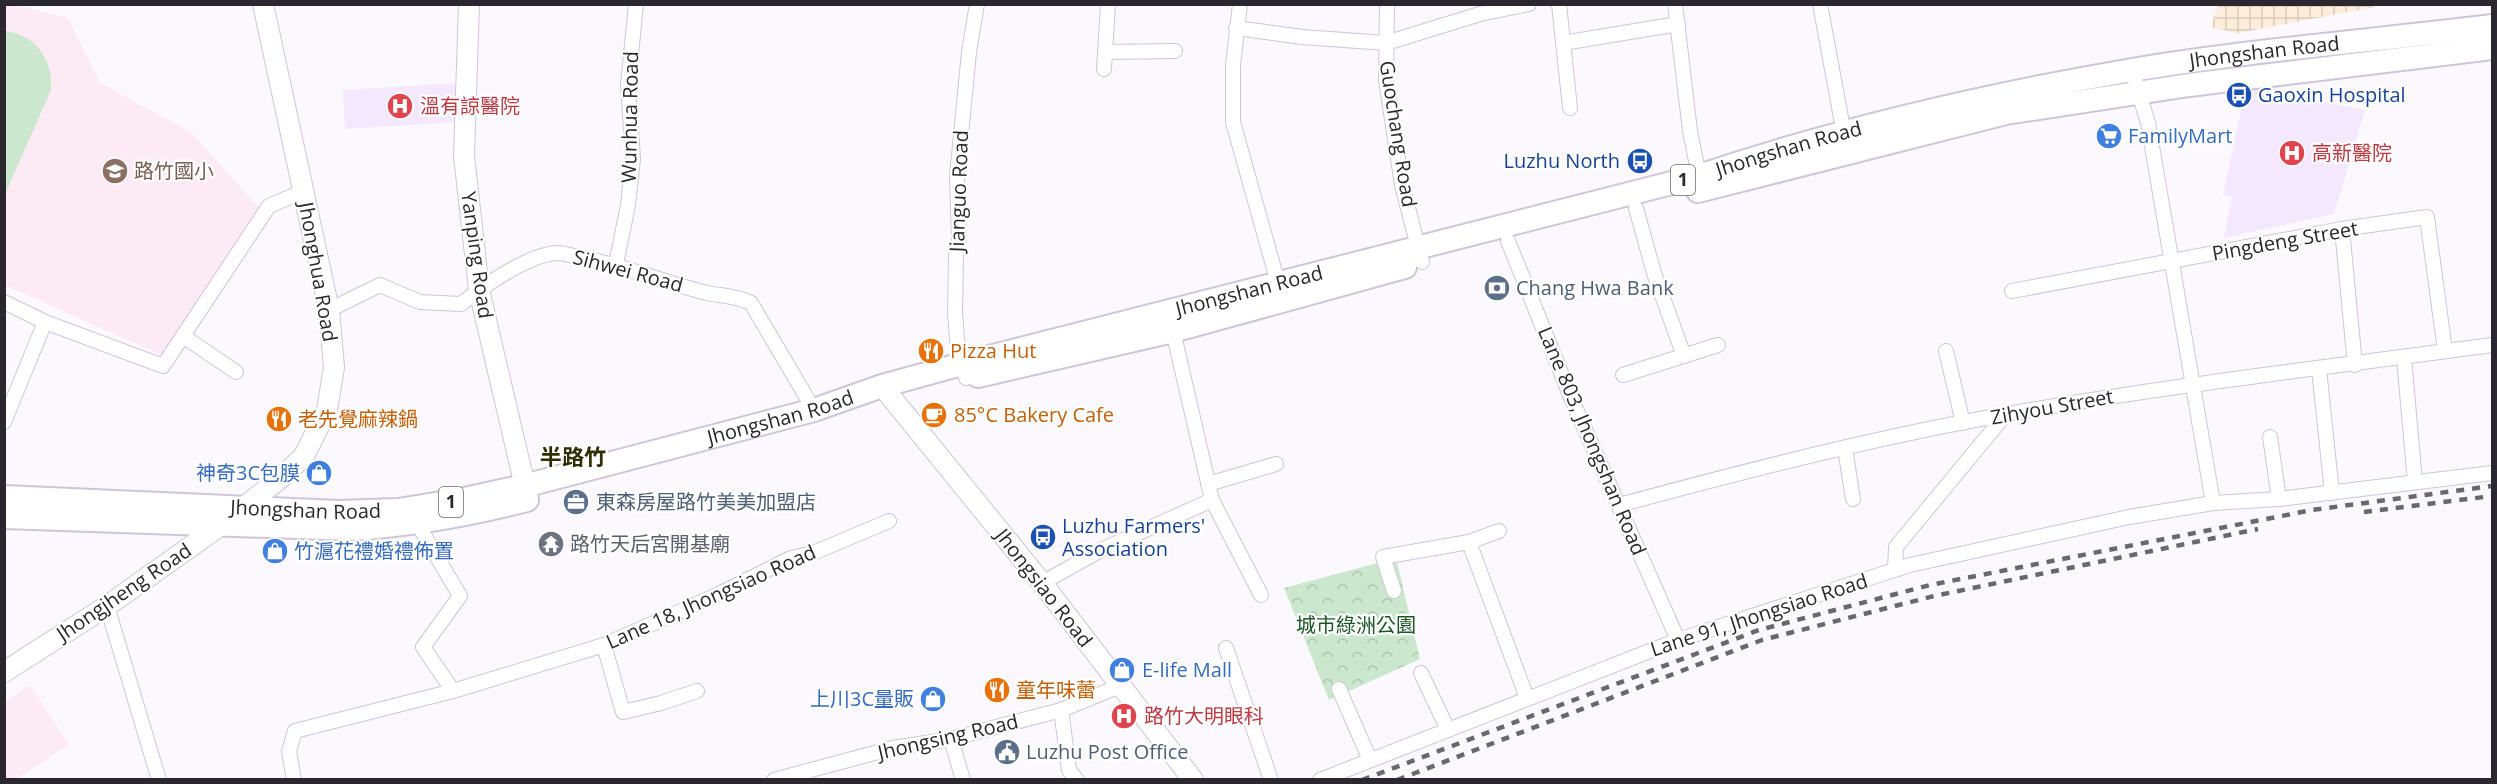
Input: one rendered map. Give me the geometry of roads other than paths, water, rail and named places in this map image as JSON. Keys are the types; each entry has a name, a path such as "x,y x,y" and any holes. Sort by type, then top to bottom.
{"main road":[{"name":"Jhongshan Road","path":"964,371 1173,331 1420,255 1699,176 1774,151 2000,95 2132,70 2493,26"},
{"name":"Jhongshan Road","path":"4,497 339,512 398,510 526,493 1278,282 1508,241 2006,113 2493,48"},
{"name":"Jhongshan Road","path":"4,517 353,529 417,523 469,515 526,493 814,410 887,393"}],"street":[{"name":"Jhonghua Road","path":"241,508 304,456 327,410 334,367 329,310 263,4"},
{"name":"Yanping Road","path":"469,4 464,156 479,290 526,493"},
{"name":"Wunhua Road","path":"616,264 628,205 633,159 628,85 636,4"},
{"name":"Jianguo Road","path":"964,371 955,312 956,256 959,239 958,148 977,4"},
{"path":"1104,69 1108,4"},
{"path":"1240,4 1236,28 1233,122 1278,282"},
{"name":"Guochang Road","path":"1387,4 1386,80 1402,185 1420,255"},
{"path":"1236,28 1302,37 1386,43 1480,14 1529,4"},
{"path":"1559,4 1570,108"},
{"path":"1675,4 1690,131 1699,176"},
{"path":"1820,4 1844,134"},
{"path":"1563,43 1678,24"},
{"path":"1106,52 1175,51"},
{"path":"2132,70 2148,123 2168,246 2174,261 2213,503"},
{"path":"4,302 45,322 164,366 269,206 304,191"},
{"path":"1636,208 1654,273 1684,356"},
{"name":"Pingdeng Street","path":"2012,291 2342,229 2427,218 2445,351"},
{"path":"2342,229 2355,365"},
{"name":"Lane 803, Jhongshan Road","path":"1508,241 1572,400 1678,640"},
{"name":"Sihwei Road","path":"329,310 380,285 420,302 461,304 479,290 544,255 558,253 616,264 708,293 739,297 751,303 814,410"},
{"path":"4,422 45,322"},
{"path":"1173,331 1212,500 1261,595"},
{"path":"183,336 236,372"},
{"path":"1623,375 1718,345"},
{"name":"Zihyou Street","path":"1619,505 1773,463 2005,415 2192,384 2355,365 2493,345"},
{"path":"1946,351 1963,423"},
{"path":"2404,358 2415,482"},
{"path":"2319,369 2332,493"},
{"name":"Jhongsiao Road","path":"887,393 1042,583 1193,780"},
{"path":"1895,570 1896,547 2005,415"},
{"path":"2270,437 2278,499"},
{"path":"1845,448 1853,499"},
{"path":"1208,484 1276,464"},
{"name":"Lane 91, Jhongsiao Road","path":"1320,780 1678,640 1895,570 2129,517 2213,503 2278,499 2493,473"},
{"path":"1042,583 1101,550 1212,500"},
{"name":"Jhongjheng Road","path":"4,672 107,606 221,525 241,508"},
{"name":"Lane 18, Jhongsiao Road","path":"294,780 289,751 296,731 453,691 604,645 717,595 792,558 813,553 889,521"},
{"path":"417,523 460,596 423,647 453,691"},
{"path":"1394,591 1383,557 1469,542 1499,531"},
{"path":"1469,542 1527,698"},
{"path":"107,606 159,780"},
{"path":"604,645 623,712 697,691"},
{"path":"1226,648 1271,780"},
{"path":"1421,673 1448,730"},
{"name":"Jhongsing Road","path":"774,780 832,773 893,748 951,739 1061,710 1120,686"},
{"path":"1339,689 1370,760"},
{"path":"1061,710 1069,770 1077,780"},
{"path":"951,739 963,780"}],"railway":[{"path":"1362,780 1759,630 1930,585 2312,510 2492,486"},
{"path":"2364,512 2492,496"},
{"path":"1397,780 1762,640 1934,596 2258,529"}],"place":[{"name":"Gaoxin Hospital","path":"2239,95"},
{"name":"溫有諒醫院","path":"400,106"},
{"name":"FamilyMart","path":"2109,136"},
{"name":"高新醫院","path":"2292,153"},
{"name":"Luzhu North","path":"1640,161"},
{"name":"路竹國小","path":"115,171"},
{"name":"Chang Hwa Bank","path":"1497,288"},
{"name":"Pizza Hut","path":"931,351"},
{"name":"85°C Bakery Cafe","path":"934,415"},
{"name":"老先覺麻辣鍋","path":"279,419"},
{"name":"神奇3C包膜","path":"319,473"},
{"name":"東森房屋路竹美美加盟店","path":"576,502"},
{"name":"Luzhu Farmers' Association","path":"1043,537"},
{"name":"路竹天后宮開基廟","path":"551,544"},
{"name":"竹滬花禮婚禮佈置","path":"275,551"},
{"name":"E-life Mall","path":"1122,670"},
{"name":"童年味蕾","path":"997,690"},
{"name":"上川3C量販","path":"933,699"},
{"name":"路竹大明眼科","path":"1124,716"},
{"name":"Luzhu Post Office","path":"1007,752"}],"district":[{"name":"半路竹","path":"573,457"}],"park label":[{"name":"城市綠洲公園","path":"1356,625"}]}
